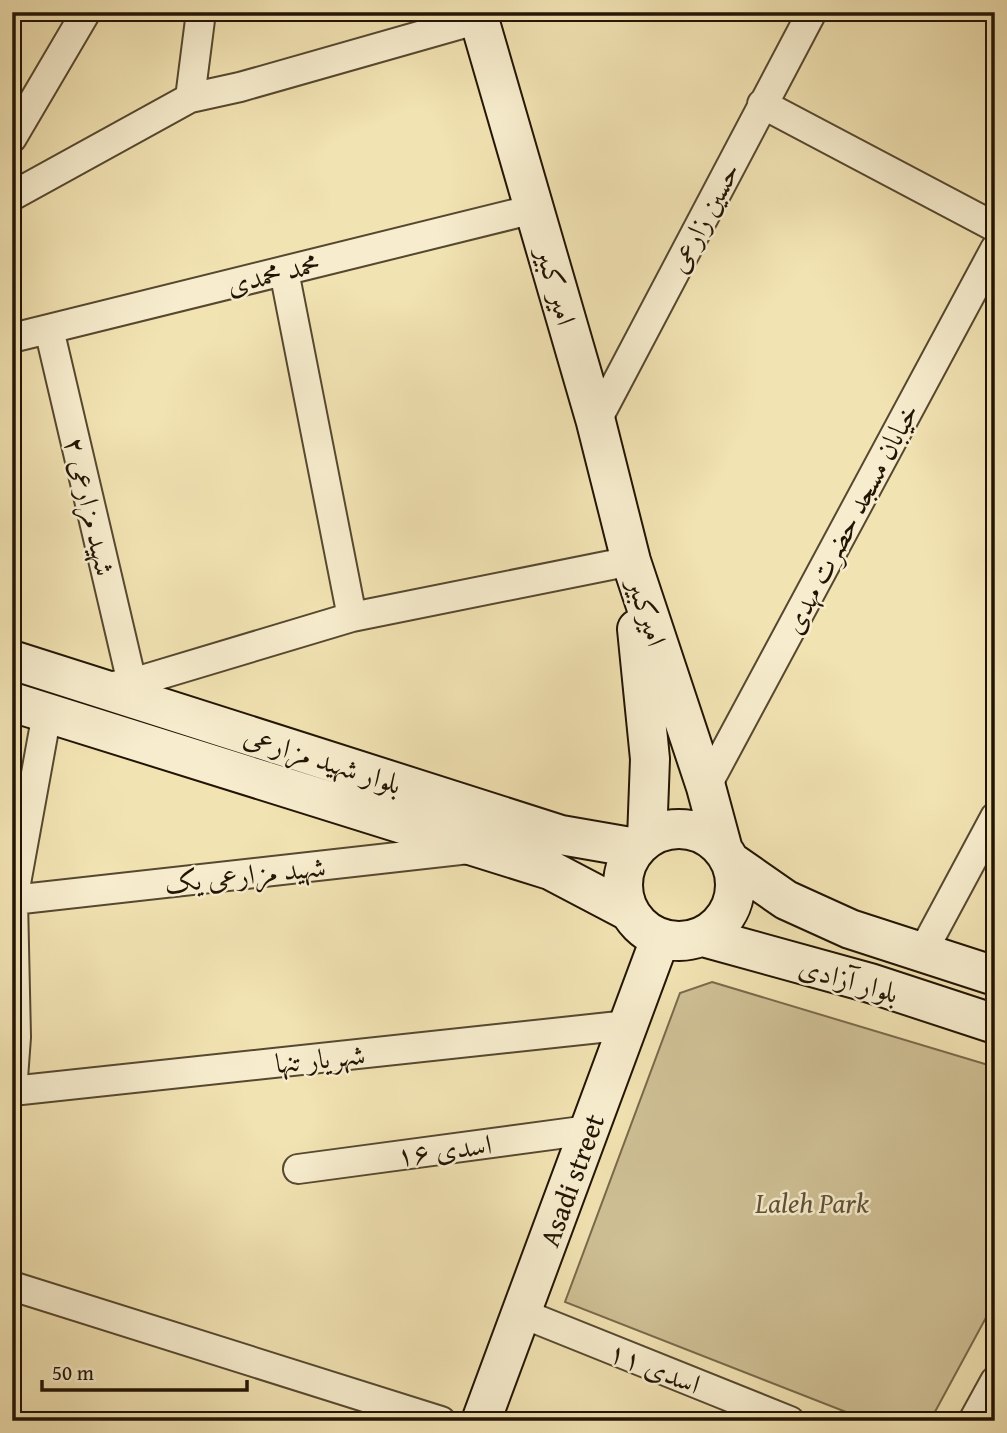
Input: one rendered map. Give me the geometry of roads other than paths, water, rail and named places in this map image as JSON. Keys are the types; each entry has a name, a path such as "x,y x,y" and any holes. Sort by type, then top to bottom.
{"main road":[{"name":"امیر کبیر","path":"480,14 596,422 631,561"},
{"name":"امیرکبیر","path":"631,561 727,855"},
{"name":"امیرکبیر","path":"631,561 650,759 641,843"},
{"name":"بلوار شهید مزارعی","path":"12,660 115,685 561,835 641,843"},
{"name":"بلوار شهید مزارعی","path":"30,708 550,870 628,911"},
{"path":"679,828 696,831 710,838 727,855 736,883 732,905 721,924 703,937 682,943 660,939 641,928 628,911 622,889 625,867 641,843 662,831 679,828"},
{"name":"بلوار آزادی","path":"727,855 786,900 850,929 995,976"},
{"name":"بلوار آزادی","path":"703,937 870,983 995,1024"},
{"name":"Asadi street","path":"481,1421 660,939"}],"street":[{"path":"12,138 86,12"},
{"path":"190,98 201,12"},
{"name":"حسین زارعی","path":"596,422 811,12"},
{"path":"12,196 190,98 240,87 480,14"},
{"path":"762,104 995,227"},
{"name":"محمد محمدی","path":"12,338 534,209"},
{"name":"خیابان مسجد حضرت مهدی","path":"706,787 995,249"},
{"path":"284,271 352,617"},
{"name":"شهید مزارعی ۲","path":"49,329 115,685"},
{"path":"115,685 352,617 631,561"},
{"path":"12,1091 13,900 30,708"},
{"path":"922,953 995,817"},
{"name":"شهید مزارعی یک","path":"13,900 478,848"},
{"name":"شهریار تنها","path":"12,1091 628,1025"},
{"name":"اسدی ۱۶","path":"298,1169 589,1130"},
{"path":"12,1286 442,1421"},
{"name":"اسدی ۱۱","path":"521,1313 790,1421"},
{"path":"973,1421 995,1381"}],"park label":[{"name":"Laleh Park","path":"812,1202"}]}
